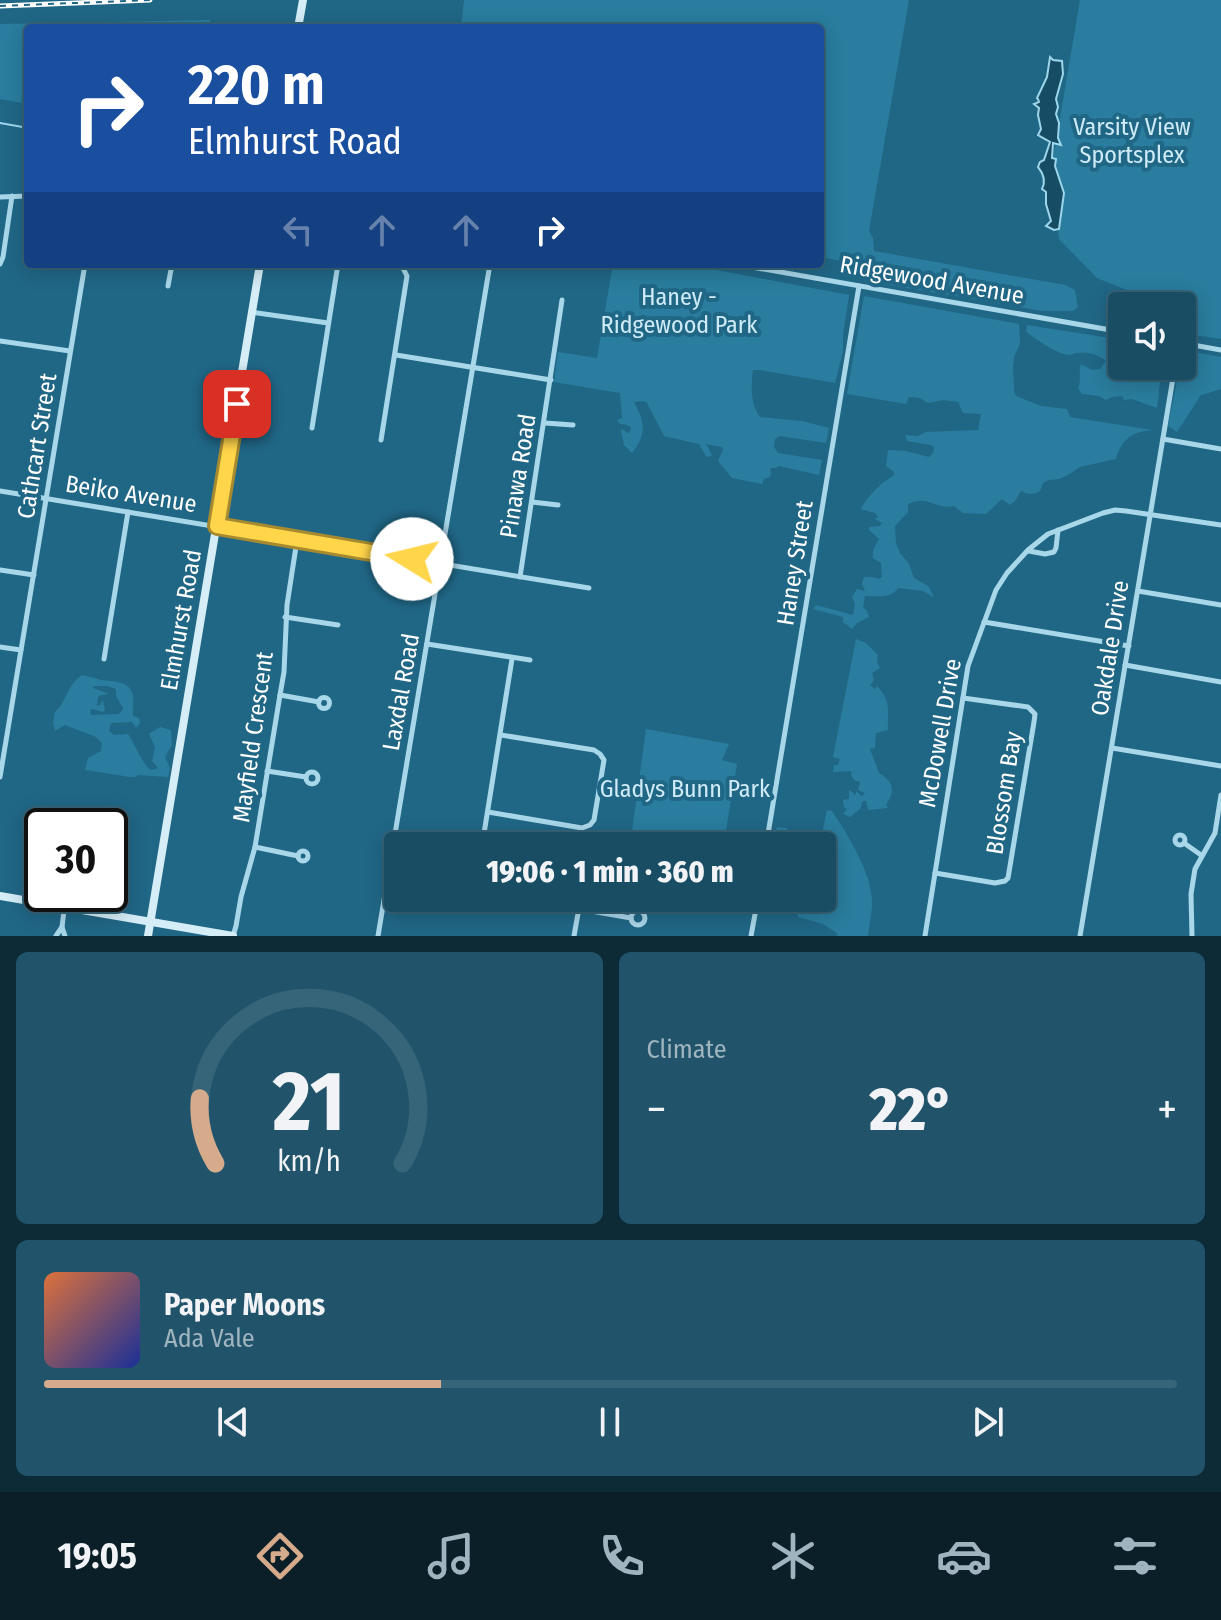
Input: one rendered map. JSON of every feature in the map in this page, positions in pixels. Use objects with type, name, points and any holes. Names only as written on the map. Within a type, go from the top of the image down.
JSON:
[{"type":"street","points":[[299,24],[303,0]]},
{"type":"street","points":[[0,264],[12,196]]},
{"type":"street","points":[[0,197],[24,196]]},
{"type":"street","name":"Cathcart Street","points":[[0,777],[84,268]]},
{"type":"street","points":[[168,286],[171,268]]},
{"type":"street","name":"Elmhurst Road","points":[[148,936],[259,268]]},
{"type":"street","points":[[312,428],[337,268]]},
{"type":"street","points":[[381,440],[407,276],[403,268]]},
{"type":"street","name":"Laxdal Road","points":[[378,936],[489,268]]},
{"type":"street","name":"Ridgewood Avenue","points":[[758,268],[1108,330]]},
{"type":"street","name":"Haney Street","points":[[768,832],[859,286]]},
{"type":"street","name":"Pinawa Road","points":[[520,577],[562,300]]},
{"type":"street","points":[[251,312],[328,323]]},
{"type":"street","points":[[0,341],[70,351]]},
{"type":"street","points":[[1196,346],[1221,350]]},
{"type":"street","points":[[396,355],[551,380]]},
{"type":"street","name":"Oakdale Drive","points":[[1080,936],[1173,380]]},
{"type":"street","points":[[545,423],[573,425]]},
{"type":"street","points":[[1163,439],[1221,449]]},
{"type":"street","name":"Beiko Avenue","points":[[0,491],[589,588]]},
{"type":"street","points":[[532,502],[558,505]]},
{"type":"street","name":"McDowell Drive","points":[[925,936],[968,666],[1001,581],[1028,550],[1048,534],[1115,510],[1221,525]]},
{"type":"street","points":[[104,659],[128,512]]},
{"type":"street","name":"McDowell Drive","points":[[1028,550],[1045,554],[1054,552],[1058,530]]},
{"type":"street","name":"Mayfield Crescent","points":[[233,936],[255,847],[284,672],[285,617],[297,540]]},
{"type":"street","points":[[0,570],[34,575]]},
{"type":"street","points":[[1138,591],[1221,605]]},
{"type":"street","points":[[285,617],[338,625]]},
{"type":"street","points":[[983,622],[1129,646]]},
{"type":"street","points":[[427,644],[530,660]]},
{"type":"street","points":[[0,647],[21,650]]},
{"type":"street","points":[[484,832],[512,659]]},
{"type":"street","points":[[1125,665],[1221,682]]},
{"type":"street","points":[[280,695],[319,702]]},
{"type":"street","name":"Blossom Bay","points":[[935,873],[995,883],[1008,878],[1034,722],[1035,714],[1028,707],[963,698]]},
{"type":"street","points":[[488,812],[582,828],[594,820],[604,760],[600,754],[594,750],[501,735]]},
{"type":"street","points":[[1112,748],[1221,766]]},
{"type":"street","points":[[267,771],[306,777]]},
{"type":"street","points":[[1192,936],[1191,894],[1195,869],[1215,833],[1221,795]]},
{"type":"street","points":[[1184,843],[1201,855]]},
{"type":"street","points":[[255,847],[298,856]]},
{"type":"street","points":[[0,896],[24,900]]},
{"type":"street","points":[[64,912],[62,927],[65,936]]},
{"type":"street","points":[[97,912],[233,936]]},
{"type":"street","points":[[574,936],[578,912]]},
{"type":"street","points":[[600,912],[631,918]]},
{"type":"street","points":[[751,936],[755,912]]},
{"type":"street","points":[[56,936],[62,927]]},
{"type":"green space","points":[[464,0],[909,0],[869,231],[874,251],[1065,285],[1075,290],[1078,307],[1073,311],[1043,311],[866,281],[876,267],[824,258],[824,24],[461,24]]},
{"type":"green space","name":"Varsity View Sportsplex","points":[[1080,0],[1221,0],[1221,339],[1196,335],[1196,292],[1131,292],[1097,278],[1059,239],[1051,171]]},
{"type":"green space","points":[[210,20],[211,24],[24,24],[24,103],[0,99],[0,24]]},
{"type":"green space","name":"Haney - Ridgewood Park","points":[[612,268],[706,268],[849,295],[843,351],[835,383],[753,370],[753,400],[760,417],[802,421],[829,428],[826,443],[780,436],[775,439],[774,447],[778,453],[822,460],[819,475],[779,466],[770,468],[770,477],[764,479],[762,484],[732,478],[718,461],[722,447],[706,444],[712,455],[709,457],[699,444],[664,436],[644,401],[634,402],[643,428],[632,453],[624,445],[621,431],[628,433],[631,427],[617,420],[622,418],[620,393],[554,382],[558,352],[597,358]]},
{"type":"green space","points":[[864,296],[1019,324],[1020,344],[1013,367],[1016,396],[1041,406],[1067,409],[1070,417],[1152,430],[1128,438],[1116,459],[1080,467],[1059,479],[1048,480],[1035,493],[1021,491],[1010,505],[1002,499],[986,514],[963,513],[954,506],[927,501],[908,504],[908,512],[895,526],[896,543],[914,578],[928,586],[933,597],[923,591],[898,588],[888,595],[865,596],[863,607],[869,617],[852,629],[843,622],[843,617],[813,609],[816,605],[853,615],[855,604],[852,597],[857,589],[865,591],[862,584],[864,577],[882,577],[881,563],[873,558],[873,550],[879,539],[869,527],[882,523],[875,519],[878,517],[875,513],[861,509],[875,490],[894,475],[886,466],[888,450],[929,457],[934,447],[907,441],[905,435],[978,430],[981,414],[963,413],[958,402],[943,400],[928,403],[909,397],[906,404],[847,394]]},
{"type":"green space","points":[[1027,325],[1108,338],[1108,380],[1160,380],[1157,408],[1132,399],[1124,400],[1122,396],[1106,400],[1082,394],[1078,388],[1081,364],[1092,370],[1100,369],[1106,361],[1088,353],[1060,353],[1026,331]]},
{"type":"green space","points":[[1196,352],[1221,357],[1221,389],[1201,395],[1177,432],[1168,426],[1177,380],[1196,380]]},
{"type":"green space","points":[[856,639],[866,643],[878,655],[880,668],[872,673],[874,680],[870,685],[875,689],[877,686],[885,697],[888,730],[876,733],[875,748],[870,749],[879,773],[887,779],[892,790],[886,805],[888,808],[868,810],[864,801],[850,817],[843,814],[847,809],[843,800],[849,799],[849,790],[853,795],[856,791],[862,796],[865,793],[858,790],[860,782],[854,780],[851,771],[833,772],[834,765],[838,765],[840,759],[833,757]]},
{"type":"green space","points":[[82,675],[129,687],[133,696],[133,716],[139,718],[140,723],[136,728],[132,722],[111,723],[109,731],[114,735],[128,734],[151,770],[158,768],[152,761],[155,747],[149,734],[160,727],[171,730],[172,745],[165,757],[170,768],[168,777],[130,777],[85,770],[88,758],[101,751],[102,743],[96,737],[65,725],[55,731],[53,723],[55,712]],"holes":[[[94,686],[116,689],[122,711],[118,714],[91,715],[92,709],[105,710],[103,701],[97,706],[98,696],[109,694]]]},
{"type":"green space","name":"Gladys Bunn Park","points":[[646,729],[729,744],[722,760],[737,764],[726,832],[632,832]]},
{"type":"green space","points":[[827,810],[832,811],[858,856],[868,881],[872,904],[868,936],[836,936],[838,934],[823,924],[798,917],[797,912],[836,912],[836,832],[822,832]]},
{"type":"green space","points":[[777,827],[787,828],[787,832],[776,832]]},
{"type":"shaded area","points":[[1050,57],[1062,61],[1063,74],[1056,99],[1061,145],[1053,143],[1052,158],[1056,159],[1055,166],[1064,193],[1059,229],[1054,230],[1046,226],[1051,221],[1046,192],[1042,189],[1043,177],[1038,167],[1050,142],[1038,135],[1041,129],[1039,108],[1034,104],[1039,102],[1037,98],[1047,77]]},
{"type":"waterway","points":[[0,123],[24,127]]},
{"type":"railway","points":[[0,6],[150,0]]},
{"type":"route","points":[[237,404],[217,526],[412,559]]}]
